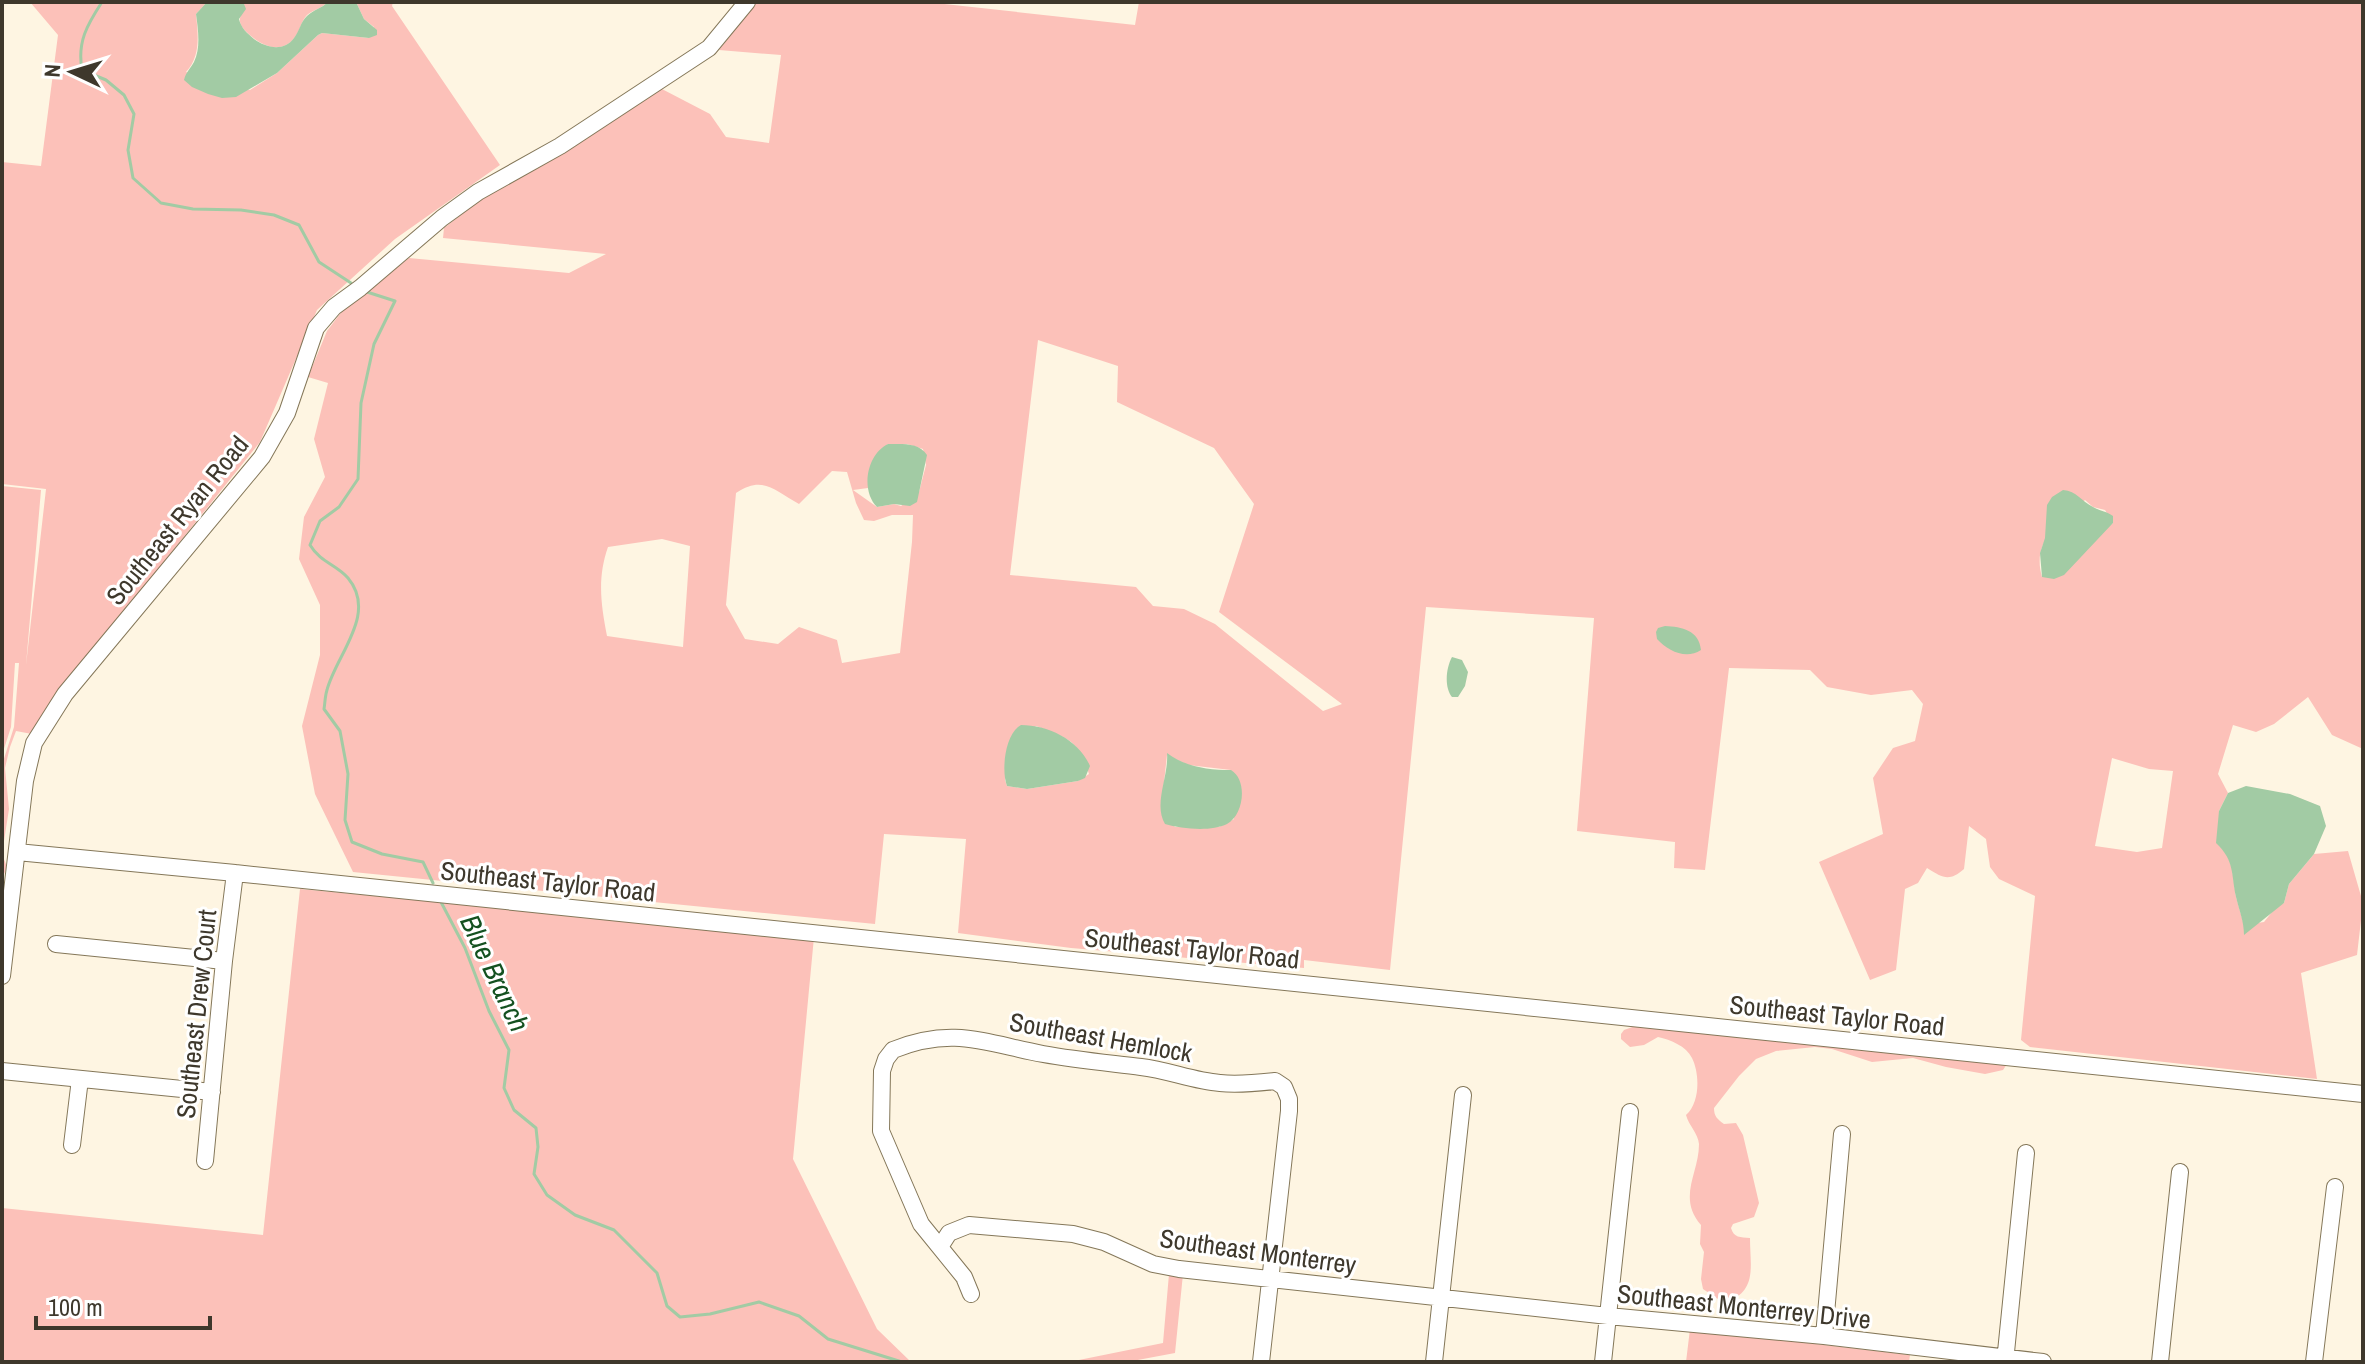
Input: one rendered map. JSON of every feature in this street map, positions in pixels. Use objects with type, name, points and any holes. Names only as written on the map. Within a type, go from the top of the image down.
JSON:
[{"type":"street","name":"Southeast Ryan Road","points":[[2,976],[28,763],[34,743],[65,694],[262,457],[287,413],[316,328],[334,307],[478,192],[560,146],[709,48],[747,2]]},
{"type":"street","name":"Southeast Taylor Road","points":[[17,852],[2363,1094]]},
{"type":"street","name":"Southeast Drew Court","points":[[205,1161],[235,873]]},
{"type":"street","points":[[56,944],[224,961]]},
{"type":"street","name":"Southeast Hemlock","points":[[940,1247],[921,1224],[881,1131],[882,1071],[887,1044],[954,1037],[1094,1063],[1144,1067],[1218,1083],[1290,1082],[1269,1278]]},
{"type":"street","points":[[2,1071],[212,1092]]},
{"type":"street","points":[[72,1145],[80,1079]]},
{"type":"street","points":[[1434,1362],[1463,1095]]},
{"type":"street","points":[[1603,1362],[1630,1112]]},
{"type":"street","points":[[1824,1336],[1842,1134]]},
{"type":"street","points":[[2005,1360],[2026,1153]]},
{"type":"street","points":[[2160,1362],[2180,1172]]},
{"type":"street","points":[[2314,1362],[2335,1187]]},
{"type":"street","name":"Southeast Monterrey","points":[[940,1247],[949,1233],[969,1225],[1073,1234],[1104,1242],[1153,1264],[1179,1269],[1441,1298]]},
{"type":"street","points":[[940,1247],[964,1277],[971,1294]]},
{"type":"street","points":[[1261,1362],[1269,1278]]},
{"type":"street","name":"Southeast Monterrey Drive","points":[[1441,1298],[1824,1336],[1917,1355],[2043,1362]]},
{"type":"shaded area","points":[[30,2],[207,2],[196,14],[196,52],[186,72],[250,90],[277,73],[322,33],[369,38],[374,27],[364,19],[356,2],[393,2],[392,6],[500,165],[395,239],[317,310],[260,442],[49,705],[32,734],[16,731],[5,768],[9,809],[2,854],[2,765],[14,727],[19,663],[15,663],[11,727],[2,755],[2,486],[41,490],[26,665],[46,489],[2,484],[2,162],[41,166],[58,35]]},
{"type":"shaded area","points":[[207,2],[244,4],[246,9],[239,19],[241,25],[254,39],[269,46],[280,47],[290,42],[305,18],[328,2],[356,2],[364,19],[377,30],[377,35],[369,38],[322,33],[277,73],[236,97],[222,98],[192,87],[184,80],[198,51],[196,14]]},
{"type":"shaded area","points":[[232,2],[328,2],[307,15],[290,42],[285,46],[273,47],[246,32],[240,22],[244,4]]},
{"type":"shaded area","points":[[757,2],[926,2],[1135,25],[1139,2],[2363,2],[2363,749],[2332,735],[2308,697],[2274,724],[2256,732],[2233,725],[2218,774],[2228,793],[2219,811],[2244,925],[2264,922],[2276,907],[2284,903],[2289,884],[2314,854],[2348,851],[2363,903],[2357,955],[2301,973],[2317,1079],[2030,1047],[2021,1040],[2035,896],[1999,879],[1990,867],[1986,839],[1969,826],[1964,869],[1946,877],[1927,868],[1918,883],[1905,889],[1896,970],[1870,980],[1819,862],[1883,834],[1873,778],[1893,748],[1915,741],[1923,704],[1912,690],[1871,695],[1827,687],[1810,670],[1729,668],[1705,870],[1674,868],[1675,842],[1577,831],[1594,618],[1426,607],[1390,970],[1304,960],[1304,968],[1071,948],[958,933],[966,839],[884,834],[875,924],[353,872],[315,794],[302,726],[320,655],[320,605],[299,559],[304,517],[325,477],[314,439],[328,383],[308,377],[327,331],[343,310],[409,258],[569,273],[606,254],[443,238],[444,228],[493,190],[660,88],[710,114],[726,137],[769,143],[781,55],[719,50]],"holes":[[[1038,340],[1118,366],[1117,402],[1214,448],[1254,504],[1219,612],[1342,704],[1323,711],[1215,624],[1184,609],[1153,606],[1136,587],[1010,575]],[[888,444],[907,444],[923,449],[926,465],[919,492],[901,506],[877,507],[853,490],[868,488],[870,468]],[[832,471],[847,472],[864,520],[913,515],[900,653],[842,663],[837,640],[799,627],[778,644],[745,639],[726,605],[736,493],[754,485],[775,490],[799,504]],[[2085,500],[2093,507],[2105,510],[2113,523],[2042,577],[2040,564],[2044,542]],[[662,539],[690,546],[683,647],[607,636],[601,592],[608,547]],[[1036,726],[1071,742],[1081,754],[1089,774],[1078,781],[1027,789],[1007,786],[1007,753]],[[1167,755],[1188,765],[1231,770],[1234,819],[1219,827],[1175,827],[1161,810]],[[2112,758],[2149,769],[2173,771],[2162,848],[2137,852],[2095,846]]]},
{"type":"shaded area","points":[[888,444],[915,446],[927,455],[917,502],[910,506],[894,504],[877,507],[872,500],[868,473],[875,456]]},
{"type":"shaded area","points":[[2063,490],[2113,516],[2113,523],[2064,575],[2054,579],[2042,577],[2040,553],[2045,538],[2047,505],[2052,497]]},
{"type":"shaded area","points":[[1665,626],[1693,634],[1701,650],[1683,654],[1666,647],[1657,639],[1656,632]]},
{"type":"shaded area","points":[[1452,657],[1462,660],[1468,672],[1465,686],[1458,697],[1452,697],[1447,683]]},
{"type":"shaded area","points":[[1021,725],[1052,731],[1070,742],[1090,766],[1085,778],[1027,789],[1007,786],[1004,771],[1008,744]]},
{"type":"shaded area","points":[[1167,753],[1190,765],[1231,770],[1236,775],[1242,797],[1233,820],[1220,827],[1205,829],[1165,824],[1161,799]]},
{"type":"shaded area","points":[[2246,786],[2290,794],[2320,806],[2326,826],[2314,854],[2289,884],[2284,903],[2244,935],[2231,868],[2216,843],[2219,811],[2228,793]]},
{"type":"shaded area","points":[[2,854],[7,867],[2,879]]},
{"type":"shaded area","points":[[300,889],[814,937],[793,1159],[877,1329],[911,1362],[2,1362],[2,1208],[263,1235]]},
{"type":"shaded area","points":[[1641,1024],[2007,1064],[2003,1070],[1985,1074],[1913,1058],[1872,1062],[1815,1047],[1776,1051],[1756,1059],[1714,1108],[1719,1121],[1736,1123],[1743,1135],[1759,1203],[1754,1217],[1733,1224],[1731,1228],[1736,1235],[1750,1238],[1751,1268],[1742,1292],[1724,1303],[1703,1289],[1701,1225],[1691,1205],[1691,1185],[1699,1144],[1686,1115],[1696,1096],[1695,1065],[1686,1050],[1668,1040],[1658,1037],[1644,1045],[1630,1047],[1621,1039],[1624,1030]]},
{"type":"shaded area","points":[[1169,1274],[1183,1274],[1175,1353],[1127,1362],[1069,1362],[1163,1343]]},
{"type":"shaded area","points":[[1690,1329],[1910,1355],[1909,1362],[1686,1362]]},
{"type":"waterway","name":"Blue Branch","points":[[102,2],[84,34],[82,70],[106,80],[124,95],[134,114],[128,150],[133,178],[161,203],[193,209],[241,210],[274,215],[299,225],[319,262],[351,283]]},
{"type":"waterway","name":"Blue Branch","points":[[367,292],[395,301],[374,344],[361,403],[358,479],[339,507],[320,521],[310,545],[319,556],[348,578],[359,606],[352,634],[327,690],[324,709],[340,731],[348,774],[345,820],[352,842],[382,854],[423,862],[433,883]]},
{"type":"waterway","name":"Blue Branch","points":[[441,902],[465,948],[489,1011],[509,1050],[504,1088],[514,1110],[536,1128],[538,1147],[534,1174],[547,1195],[575,1215],[614,1230],[657,1273],[667,1306],[680,1317],[710,1314],[759,1302],[799,1316],[828,1339],[902,1362]]}]
